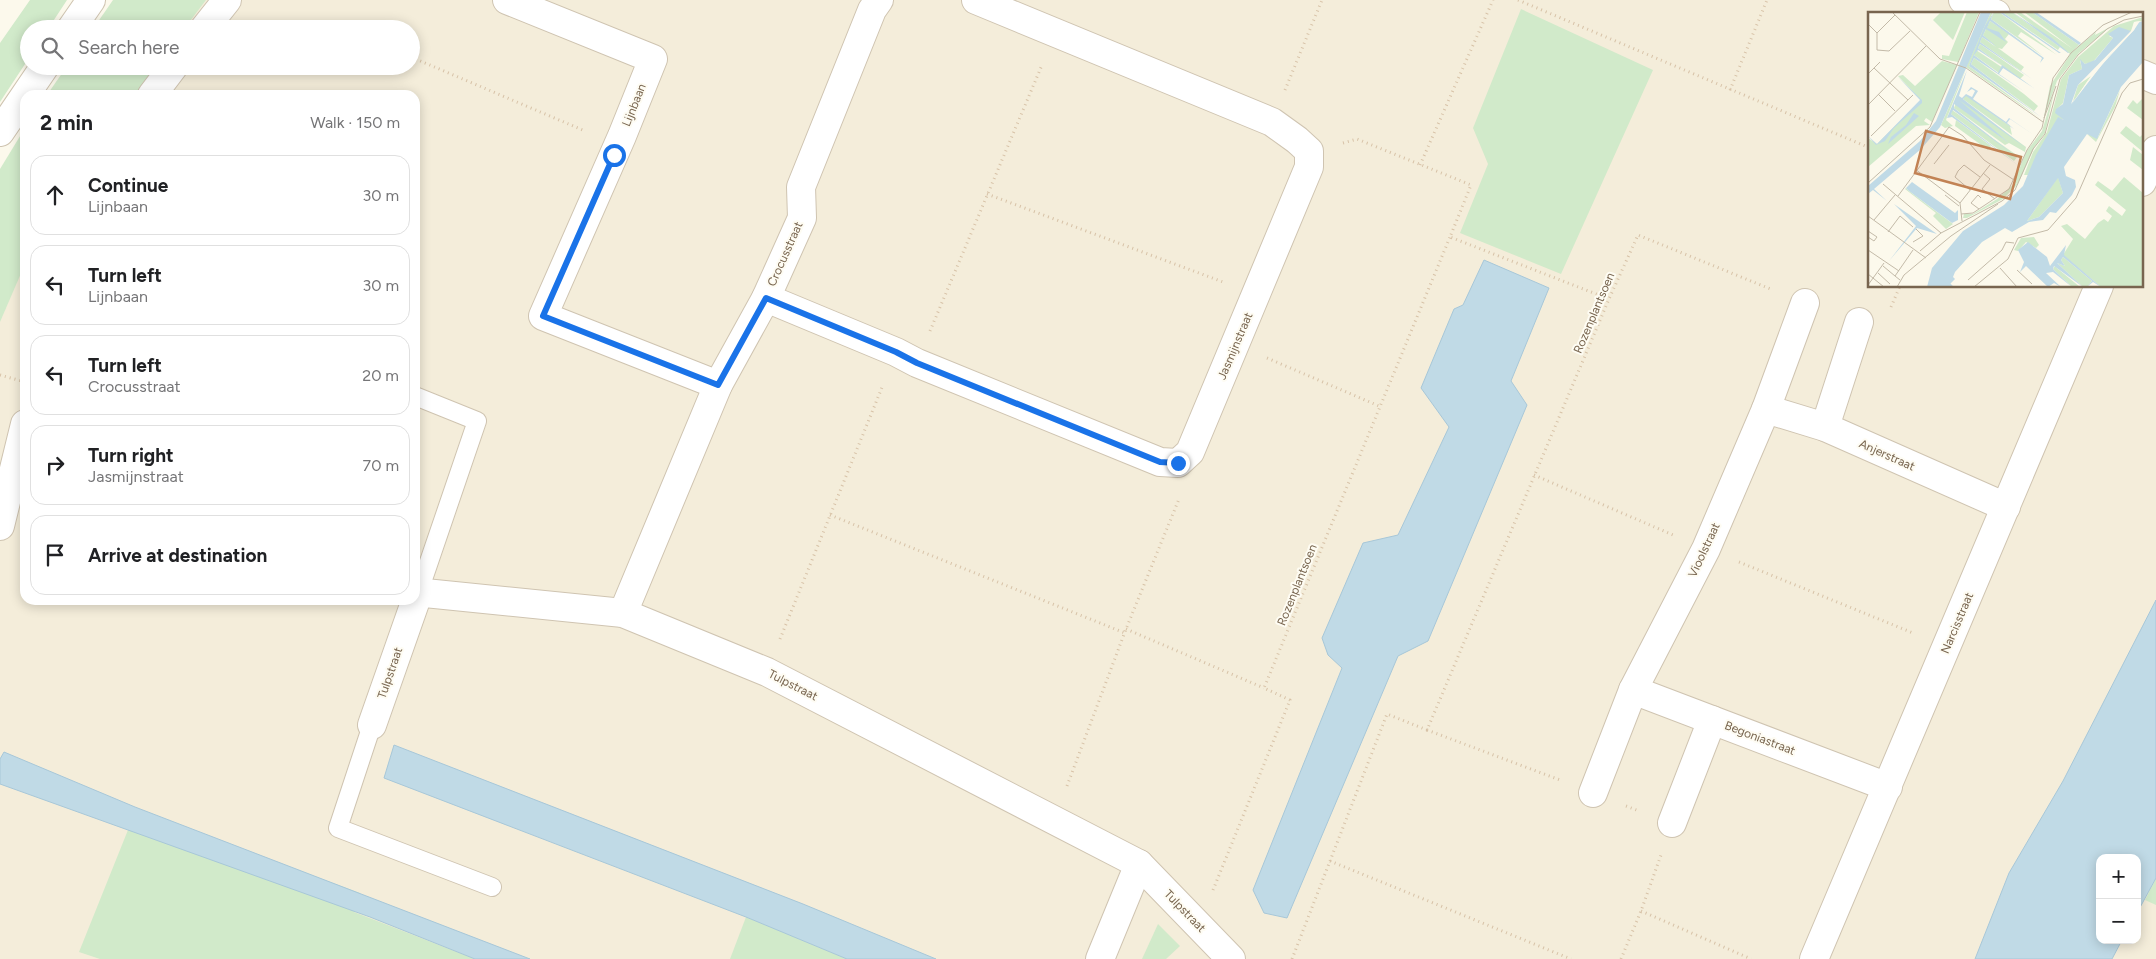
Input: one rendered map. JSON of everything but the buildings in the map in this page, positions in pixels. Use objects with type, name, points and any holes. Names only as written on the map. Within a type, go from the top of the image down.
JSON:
[{"type":"street","points":[[77,20],[91,0]]},
{"type":"street","points":[[211,20],[226,0]]},
{"type":"street","name":"Lijnbaan","points":[[507,0],[653,59],[618,145],[543,316],[718,385]]},
{"type":"street","name":"Crocusstraat","points":[[623,613],[718,385],[766,298],[802,218],[801,186],[872,10],[879,0]]},
{"type":"street","points":[[976,0],[1272,122],[1298,140],[1308,151]]},
{"type":"street","points":[[1963,0],[1991,12]]},
{"type":"street","points":[[29,90],[39,75]]},
{"type":"street","points":[[156,90],[167,75]]},
{"type":"street","points":[[2144,75],[2156,80]]},
{"type":"street","points":[[0,132],[20,103]]},
{"type":"street","points":[[2144,177],[2156,150]]},
{"type":"street","name":"Jasmijnstraat","points":[[1178,463],[1190,452],[1257,294],[1309,167],[1308,151]]},
{"type":"street","name":"Narcisstraat","points":[[1814,959],[2098,288]]},
{"type":"street","points":[[766,298],[1160,462],[1178,463]]},
{"type":"street","name":"Vioolstraat","points":[[1593,793],[1633,690],[1706,549],[1766,409],[1805,303]]},
{"type":"street","points":[[1825,427],[1859,322]]},
{"type":"street","name":"Anjerstraat","points":[[1766,409],[1825,427],[2006,507]]},
{"type":"street","points":[[0,526],[20,444]]},
{"type":"street","name":"Tulpstraat","points":[[420,593],[623,613],[767,672],[1139,864],[1231,959]]},
{"type":"street","name":"Tulpstraat","points":[[372,725],[413,605]]},
{"type":"street","name":"Begoniastraat","points":[[1633,690],[1888,787]]},
{"type":"street","points":[[1672,824],[1712,720]]},
{"type":"street","points":[[1100,959],[1139,864]]},
{"type":"lane","points":[[420,398],[477,421],[420,584]]},
{"type":"lane","points":[[372,725],[338,828],[492,887]]},
{"type":"path","points":[[1272,122],[1322,0]]},
{"type":"path","points":[[1308,151],[1357,139],[1420,165],[1493,0]]},
{"type":"path","points":[[1518,0],[1868,147]]},
{"type":"path","points":[[1730,90],[1768,0]]},
{"type":"path","points":[[767,672],[830,515],[988,194],[1055,34]]},
{"type":"path","points":[[420,61],[618,145]]},
{"type":"path","name":"Rozenplantsoen","points":[[1264,688],[1471,185],[1420,165]]},
{"type":"path","points":[[988,194],[1257,294]]},
{"type":"path","name":"Rozenplantsoen","points":[[1427,730],[1609,299],[1638,236],[1805,303]]},
{"type":"path","points":[[1450,237],[1609,299]]},
{"type":"path","points":[[1235,345],[1379,406]]},
{"type":"path","points":[[0,375],[20,381]]},
{"type":"path","points":[[1054,820],[1125,631],[1179,500],[1178,463]]},
{"type":"path","points":[[830,515],[1125,631],[1290,700],[1199,925]]},
{"type":"path","points":[[1292,959],[1387,714],[1672,824],[1641,911],[1621,959]]},
{"type":"path","points":[[1330,862],[1571,959]]},
{"type":"path","points":[[1641,911],[1751,959]]},
{"type":"shaded area","points":[[189,0],[2156,0],[2156,959],[0,959],[0,239],[20,213],[20,605],[420,605],[420,90],[118,90],[130,75],[420,75],[420,20],[173,20]]},
{"type":"green space","points":[[30,0],[67,0],[54,20],[20,20],[20,72],[0,102],[0,43]]},
{"type":"green space","points":[[113,0],[206,0],[191,20],[99,20]]},
{"type":"green space","points":[[1521,9],[1653,70],[1561,274],[1460,233],[1488,164],[1473,128]]},
{"type":"green space","points":[[61,75],[150,75],[140,90],[50,90]]},
{"type":"green space","points":[[20,136],[20,276],[0,322],[0,169]]},
{"type":"green space","points":[[134,815],[183,828],[360,893],[354,912],[475,959],[100,959],[79,952]]},
{"type":"green space","points":[[2156,878],[2156,905],[2145,900]]},
{"type":"green space","points":[[746,917],[847,959],[730,959]]},
{"type":"green space","points":[[1158,924],[1180,946],[1166,959],[1142,959]]},
{"type":"water","points":[[1484,260],[1549,288],[1511,381],[1527,405],[1428,641],[1398,656],[1287,918],[1264,913],[1253,890],[1342,668],[1328,655],[1322,638],[1363,543],[1398,535],[1449,427],[1421,388],[1454,309],[1463,305]]},
{"type":"water","points":[[2156,600],[2156,878],[2141,906],[2141,854],[2096,854],[2096,944],[2120,944],[2112,959],[1975,959],[2009,873],[2063,781]]},
{"type":"water","points":[[394,745],[803,904],[936,959],[847,959],[746,917],[384,778]]},
{"type":"water","points":[[4,752],[135,807],[530,959],[475,959],[370,917],[0,784],[0,759]]},
{"type":"route","points":[[614,155],[543,316],[718,385],[766,298],[896,352],[917,363],[1160,462],[1178,463]]}]
